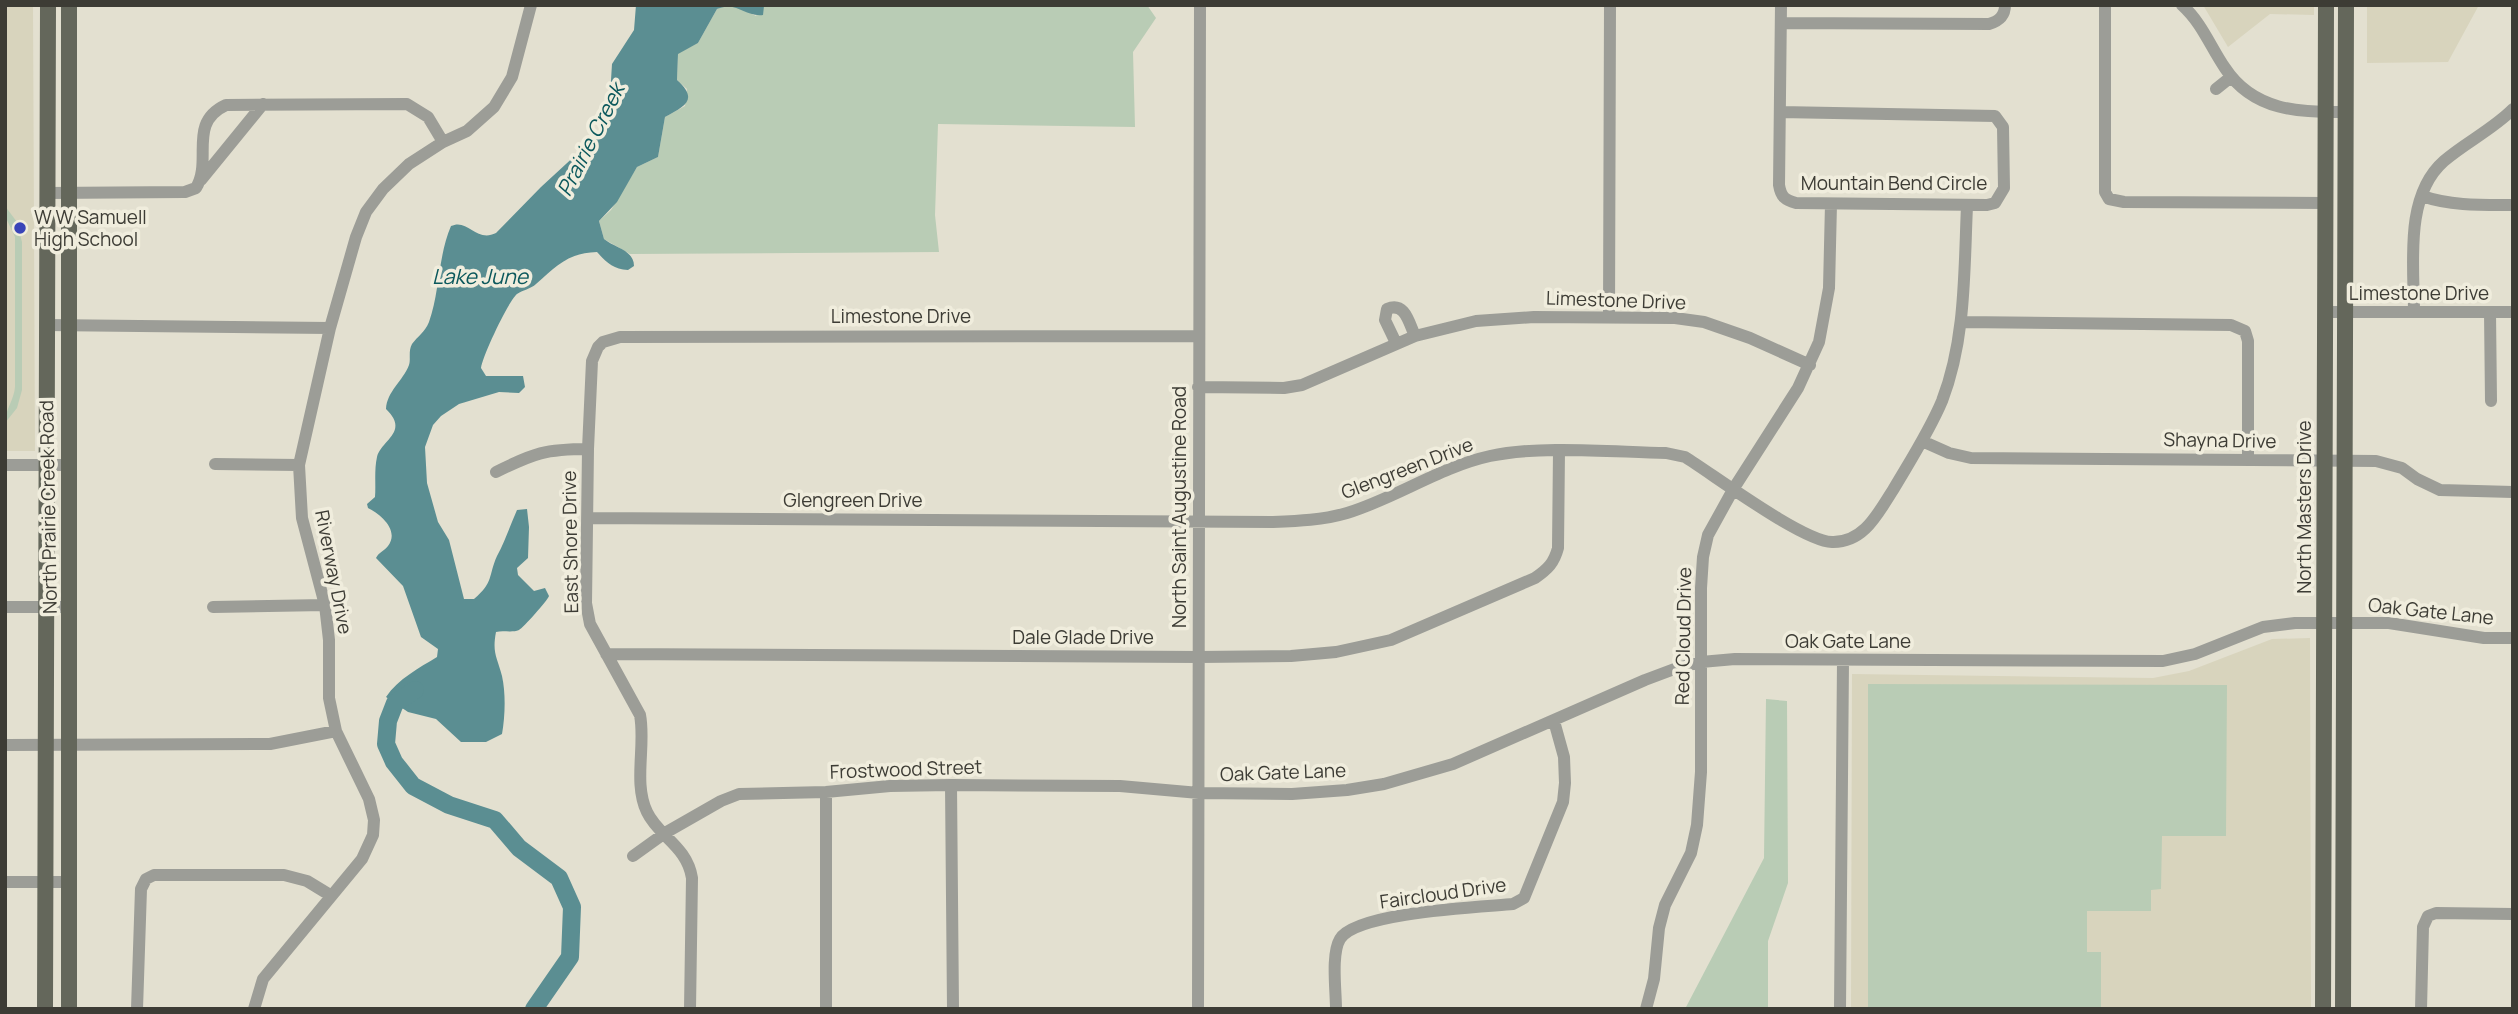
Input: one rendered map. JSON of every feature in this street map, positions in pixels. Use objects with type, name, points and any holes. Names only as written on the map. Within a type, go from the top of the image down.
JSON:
[{"type":"main road","name":"North Prairie Creek Road","points":[[46,1009],[44,882],[48,5]]},
{"type":"main road","name":"North Prairie Creek Road","points":[[69,5],[69,1009]]},
{"type":"main road","name":"North Masters Drive","points":[[2323,1009],[2326,5]]},
{"type":"main road","points":[[2343,1009],[2346,5]]},
{"type":"main road","points":[[2324,792],[2344,792]]},
{"type":"street","name":"Riverway Drive","points":[[254,1009],[263,979],[362,859],[373,835],[374,820],[369,799],[335,731],[329,698],[329,640],[325,605],[302,518],[299,465],[330,328],[356,237],[366,212],[383,189],[409,164],[443,142],[467,131],[494,107],[512,77],[531,5]]},
{"type":"street","name":"North Saint Augustine Road","points":[[1198,1009],[1200,5]]},
{"type":"street","points":[[1609,317],[1610,5]]},
{"type":"street","points":[[1780,112],[1781,5]]},
{"type":"street","points":[[1781,23],[1989,24],[2001,18],[2005,5]]},
{"type":"street","points":[[2105,5],[2105,192],[2109,199],[2124,202],[2326,203]]},
{"type":"street","points":[[2182,5],[2199,23],[2231,77],[2247,91],[2267,103],[2302,112],[2346,112]]},
{"type":"street","points":[[2216,89],[2231,77]]},
{"type":"street","points":[[47,193],[185,192],[196,188],[263,104]]},
{"type":"street","points":[[200,181],[204,130],[217,109],[226,105],[408,104],[428,117],[443,142]]},
{"type":"street","points":[[2414,312],[2415,224],[2429,180],[2441,163],[2489,130],[2513,109]]},
{"type":"street","name":"Mountain Bend Circle","points":[[1780,112],[1995,116],[2003,127],[2004,188],[1995,203],[1966,206],[1796,203],[1787,200],[1781,195],[1779,185],[1780,112]]},
{"type":"street","points":[[2422,196],[2466,205],[2513,205]]},
{"type":"street","name":"Red Cloud Drive","points":[[1646,1009],[1654,979],[1659,928],[1665,905],[1691,853],[1697,825],[1701,772],[1700,588],[1703,557],[1714,520],[1798,388],[1819,342],[1829,288],[1830,204]]},
{"type":"street","name":"Glengreen Drive","points":[[587,518],[1294,521],[1346,513],[1458,466],[1490,456],[1559,451],[1666,453],[1685,457],[1790,525],[1815,538],[1832,542],[1852,539],[1872,523],[1922,441],[1946,388],[1961,322],[1966,206]]},
{"type":"street","points":[[1396,343],[1385,320],[1387,309],[1393,306],[1405,312],[1415,335]]},
{"type":"street","name":"Limestone Drive","points":[[2326,312],[2513,312]]},
{"type":"street","points":[[2490,312],[2491,401]]},
{"type":"street","name":"Limestone Drive","points":[[1198,387],[1284,388],[1302,385],[1415,335],[1499,319],[1609,317],[1675,318],[1704,322],[1810,365]]},
{"type":"street","points":[[1961,322],[2231,325],[2245,331],[2248,353],[2248,460]]},
{"type":"street","points":[[46,325],[330,328]]},
{"type":"street","name":"Limestone Drive","points":[[603,342],[620,337],[1199,336]]},
{"type":"street","name":"East Shore Drive","points":[[603,342],[592,361],[586,603],[590,624],[640,715],[643,727],[642,793],[648,813],[690,864],[690,1009]]},
{"type":"street","name":"Shayna Drive","points":[[1922,441],[1949,453],[1971,458],[2369,460],[2391,464],[2440,490],[2513,492]]},
{"type":"street","points":[[496,472],[532,454],[555,449],[588,449]]},
{"type":"street","name":"Dale Glade Drive","points":[[606,654],[1199,657],[1291,656],[1336,652],[1391,640],[1535,578],[1554,562],[1558,548],[1559,451]]},
{"type":"street","points":[[215,464],[299,465]]},
{"type":"street","points":[[5,465],[68,465]]},
{"type":"street","points":[[213,607],[325,605]]},
{"type":"street","points":[[5,607],[70,607]]},
{"type":"street","name":"Oak Gate Lane","points":[[1199,793],[1292,794],[1384,784],[1453,764],[1645,680],[1701,662],[1735,659],[2163,661],[2206,651],[2263,627],[2295,623],[2389,624],[2484,638],[2513,639]]},
{"type":"street","points":[[1840,1009],[1843,661]]},
{"type":"street","name":"Faircloud Drive","points":[[1336,1009],[1336,954],[1339,941],[1346,931],[1357,926],[1430,911],[1513,904],[1524,898],[1563,802],[1564,757],[1554,721]]},
{"type":"street","points":[[5,745],[270,744],[335,731]]},
{"type":"street","points":[[951,785],[953,1009]]},
{"type":"street","name":"Frostwood Street","points":[[633,856],[665,833],[739,794],[951,785],[1120,786],[1199,793]]},
{"type":"street","points":[[826,792],[826,1009]]},
{"type":"street","points":[[137,1009],[141,889],[146,879],[154,875],[284,875],[307,881],[330,895]]},
{"type":"street","points":[[5,882],[70,882]]},
{"type":"street","points":[[2421,1009],[2423,927],[2428,916],[2436,913],[2513,914]]},
{"type":"shaded area","name":"W W Samuell High School","points":[[5,5],[33,5],[35,451],[5,451]]},
{"type":"shaded area","points":[[2203,5],[2314,5],[2314,15],[2270,14],[2228,47]]},
{"type":"shaded area","points":[[2367,5],[2479,5],[2448,62],[2367,63]]},
{"type":"shaded area","points":[[2310,638],[2311,1009],[1851,1009],[1852,674],[2153,678],[2189,671],[2272,639]]},
{"type":"green space","points":[[733,5],[756,16],[763,5],[1147,5],[1156,18],[1133,52],[1135,127],[938,124],[935,215],[939,252],[630,254],[604,239],[599,221],[611,210],[637,167],[658,157],[665,117],[685,106],[687,89],[677,80],[678,53],[698,43],[717,9]]},
{"type":"green space","points":[[5,206],[17,222],[22,242],[22,390],[17,408],[5,423],[15,387],[15,237],[5,216]]},
{"type":"green space","points":[[1868,684],[2227,685],[2226,836],[2162,836],[2161,889],[2151,890],[2151,911],[2087,911],[2087,952],[2101,952],[2101,1009],[1868,1009]]},
{"type":"green space","points":[[1766,699],[1787,701],[1788,883],[1768,941],[1768,1009],[1685,1009],[1764,858]]},
{"type":"water","name":"Lake June","points":[[636,5],[764,6],[763,15],[730,7],[717,9],[698,43],[678,54],[677,80],[687,93],[687,102],[665,117],[658,157],[637,167],[617,202],[599,221],[604,239],[631,256],[634,266],[628,270],[614,267],[597,252],[578,255],[563,262],[534,286],[517,294],[496,329],[481,368],[486,376],[523,376],[525,387],[519,393],[499,392],[459,404],[433,425],[425,447],[427,483],[438,522],[449,540],[464,599],[474,599],[485,588],[517,510],[527,509],[528,558],[517,568],[518,575],[534,591],[545,588],[549,596],[519,630],[496,632],[495,650],[504,690],[502,734],[486,742],[461,742],[436,719],[408,712],[386,697],[403,679],[437,657],[438,649],[421,637],[403,586],[376,558],[388,546],[392,534],[387,523],[368,508],[367,504],[375,497],[377,457],[395,430],[393,417],[386,409],[387,403],[409,365],[412,344],[429,322],[451,226],[462,225],[483,235],[496,233],[604,129],[609,112],[612,64],[634,30]]},
{"type":"waterway","name":"Prairie Creek","points":[[415,690],[395,703],[388,721],[386,744],[394,762],[413,786],[449,805],[495,820],[519,848],[559,878],[572,907],[570,957],[534,1009]]},
{"type":"place","name":"W W Samuell High School","points":[[20,228]]}]
